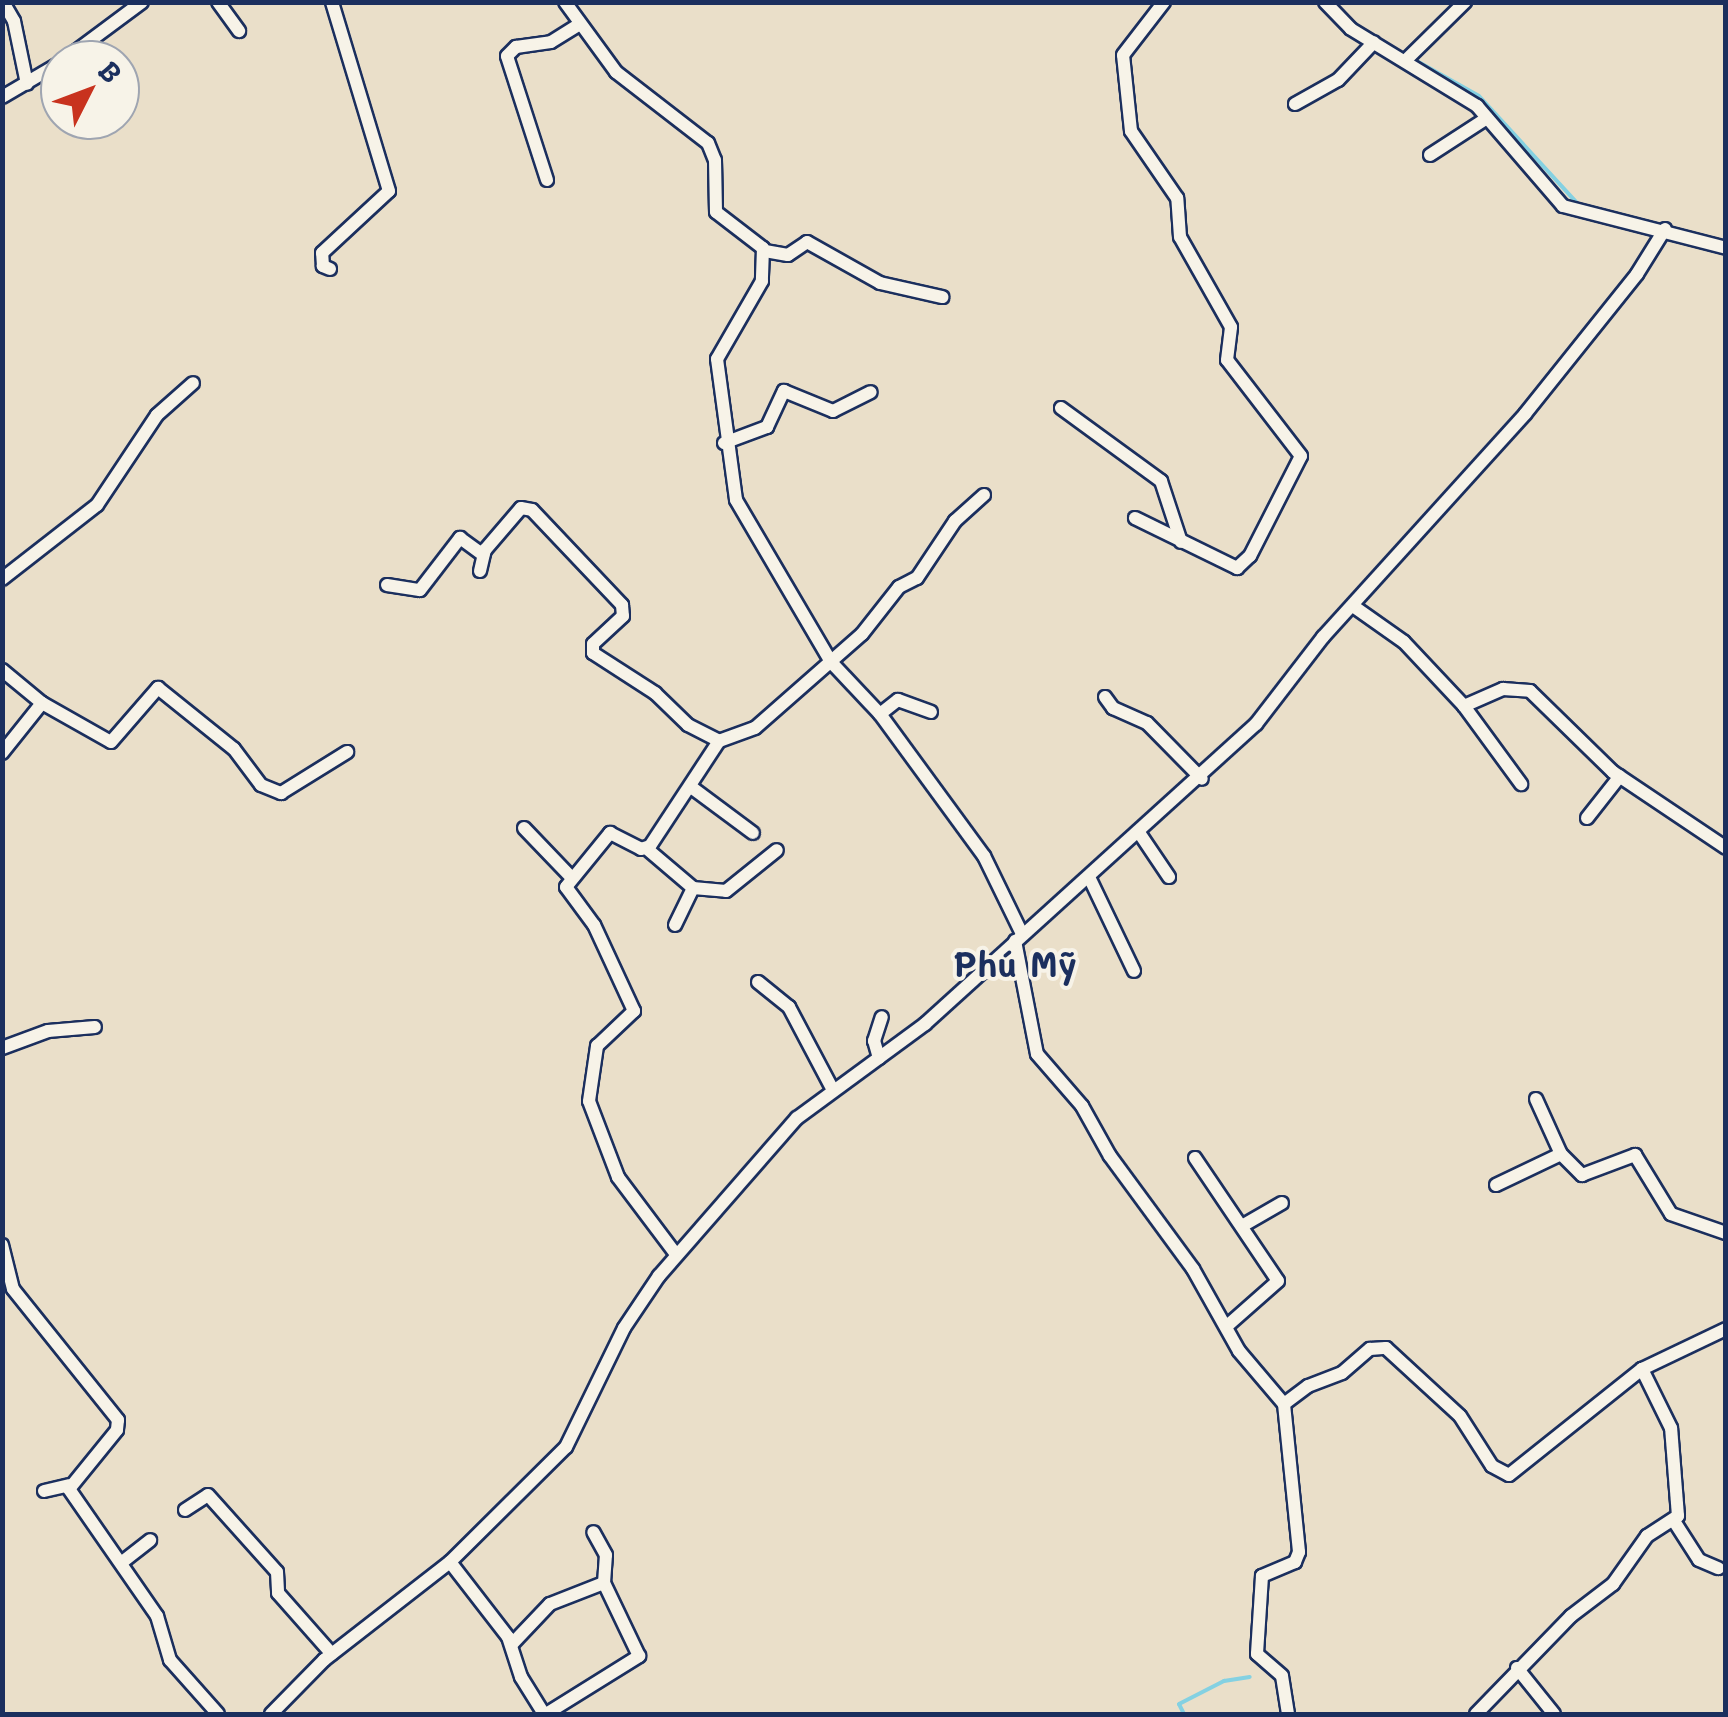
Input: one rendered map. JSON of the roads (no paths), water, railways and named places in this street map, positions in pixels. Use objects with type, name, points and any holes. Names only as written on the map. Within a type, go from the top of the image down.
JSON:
[{"type":"street","points":[[3,2],[14,22],[26,84]]},
{"type":"street","points":[[91,40],[142,2]]},
{"type":"street","points":[[218,2],[238,31]]},
{"type":"street","points":[[330,269],[322,266],[322,253],[389,192],[332,2]]},
{"type":"street","points":[[565,2],[577,26],[635,90],[708,143],[715,160],[716,212],[764,252],[788,255],[807,242],[880,284],[942,297]]},
{"type":"street","points":[[1135,518],[1240,567],[1300,456],[1227,360],[1231,327],[1180,236],[1177,198],[1131,131],[1123,54],[1164,2]]},
{"type":"street","points":[[1325,2],[1374,42],[1410,55],[1488,118],[1563,206],[1664,228],[1726,248]]},
{"type":"street","points":[[1410,55],[1465,2]]},
{"type":"street","points":[[547,180],[508,56],[516,47],[551,42],[577,26]]},
{"type":"street","points":[[1294,104],[1338,80],[1374,42]]},
{"type":"street","points":[[2,97],[40,75]]},
{"type":"street","points":[[1430,155],[1488,118]]},
{"type":"street","points":[[271,1714],[332,1654],[450,1562],[572,1440],[624,1328],[675,1254],[797,1118],[878,1058],[1202,778],[1526,414],[1614,305],[1664,228]]},
{"type":"street","points":[[764,252],[756,296],[717,359],[724,444],[739,506],[831,662],[880,714],[984,856],[1018,938],[1037,1054],[1082,1106],[1226,1326],[1284,1404],[1299,1552],[1295,1562],[1262,1576],[1258,1654],[1284,1681],[1288,1714]]},
{"type":"street","points":[[2,579],[97,505],[157,415],[192,383]]},
{"type":"street","points":[[724,444],[768,427],[784,392],[834,411],[870,392]]},
{"type":"street","points":[[1061,408],[1161,481],[1182,542]]},
{"type":"street","points":[[646,848],[720,741],[750,732],[831,662],[899,587],[917,578],[954,521],[984,495]]},
{"type":"street","points":[[480,572],[483,555],[520,508],[532,510],[622,605],[623,616],[593,644],[594,653],[654,693],[688,725],[720,741]]},
{"type":"street","points":[[387,585],[420,590],[460,538],[483,555]]},
{"type":"street","points":[[1353,606],[1404,642],[1464,706],[1521,784]]},
{"type":"street","points":[[2,670],[42,702],[111,742],[158,688],[234,749],[261,786],[281,793],[347,752]]},
{"type":"street","points":[[1464,706],[1503,689],[1530,691],[1620,776],[1726,848]]},
{"type":"street","points":[[1106,697],[1113,708],[1147,723],[1202,778]]},
{"type":"street","points":[[880,714],[898,700],[931,712]]},
{"type":"street","points":[[2,753],[42,702]]},
{"type":"street","points":[[1587,818],[1620,776]]},
{"type":"street","points":[[691,787],[754,833]]},
{"type":"street","points":[[524,828],[571,877]]},
{"type":"street","points":[[675,1254],[618,1176],[589,1101],[597,1046],[634,1012],[594,925],[567,892],[571,877],[610,833],[646,848],[693,888],[726,890],[778,850]]},
{"type":"street","points":[[1140,834],[1168,877]]},
{"type":"street","points":[[1089,877],[1134,971]]},
{"type":"street","points":[[675,924],[693,888]]},
{"type":"street","points":[[758,982],[788,1007],[833,1090]]},
{"type":"street","points":[[878,1058],[874,1041],[882,1017]]},
{"type":"street","points":[[2,1048],[48,1032],[95,1027]]},
{"type":"street","points":[[1536,1099],[1561,1154],[1587,1176],[1635,1155],[1671,1214],[1726,1233]]},
{"type":"street","points":[[1496,1185],[1561,1154]]},
{"type":"street","points":[[1195,1158],[1278,1281],[1226,1326]]},
{"type":"street","points":[[1242,1226],[1282,1203]]},
{"type":"street","points":[[2,1246],[6,1274],[19,1297],[118,1420],[118,1430],[69,1485],[44,1491]]},
{"type":"street","points":[[1284,1404],[1370,1349],[1386,1348],[1453,1408],[1492,1466],[1509,1475],[1642,1369],[1726,1329]]},
{"type":"street","points":[[1476,1714],[1518,1668],[1613,1584],[1648,1536],[1674,1521],[1679,1504],[1671,1428],[1642,1369]]},
{"type":"street","points":[[69,1485],[160,1620],[170,1660],[218,1714]]},
{"type":"street","points":[[185,1510],[208,1495],[277,1572],[278,1594],[332,1654]]},
{"type":"street","points":[[1674,1521],[1699,1560],[1718,1568]]},
{"type":"street","points":[[450,1562],[512,1644],[521,1677],[544,1714],[638,1656],[604,1583],[606,1555],[593,1532]]},
{"type":"street","points":[[121,1563],[150,1540]]},
{"type":"street","points":[[512,1644],[550,1604],[604,1583]]},
{"type":"street","points":[[1518,1668],[1554,1714]]},
{"type":"waterway","points":[[1415,60],[1479,96],[1578,204]]},
{"type":"waterway","points":[[1587,206],[1723,241]]},
{"type":"waterway","points":[[1184,1714],[1179,1704],[1224,1681],[1250,1677]]},
{"type":"district","name":"Phú Mỹ","points":[[1015,963]]}]
